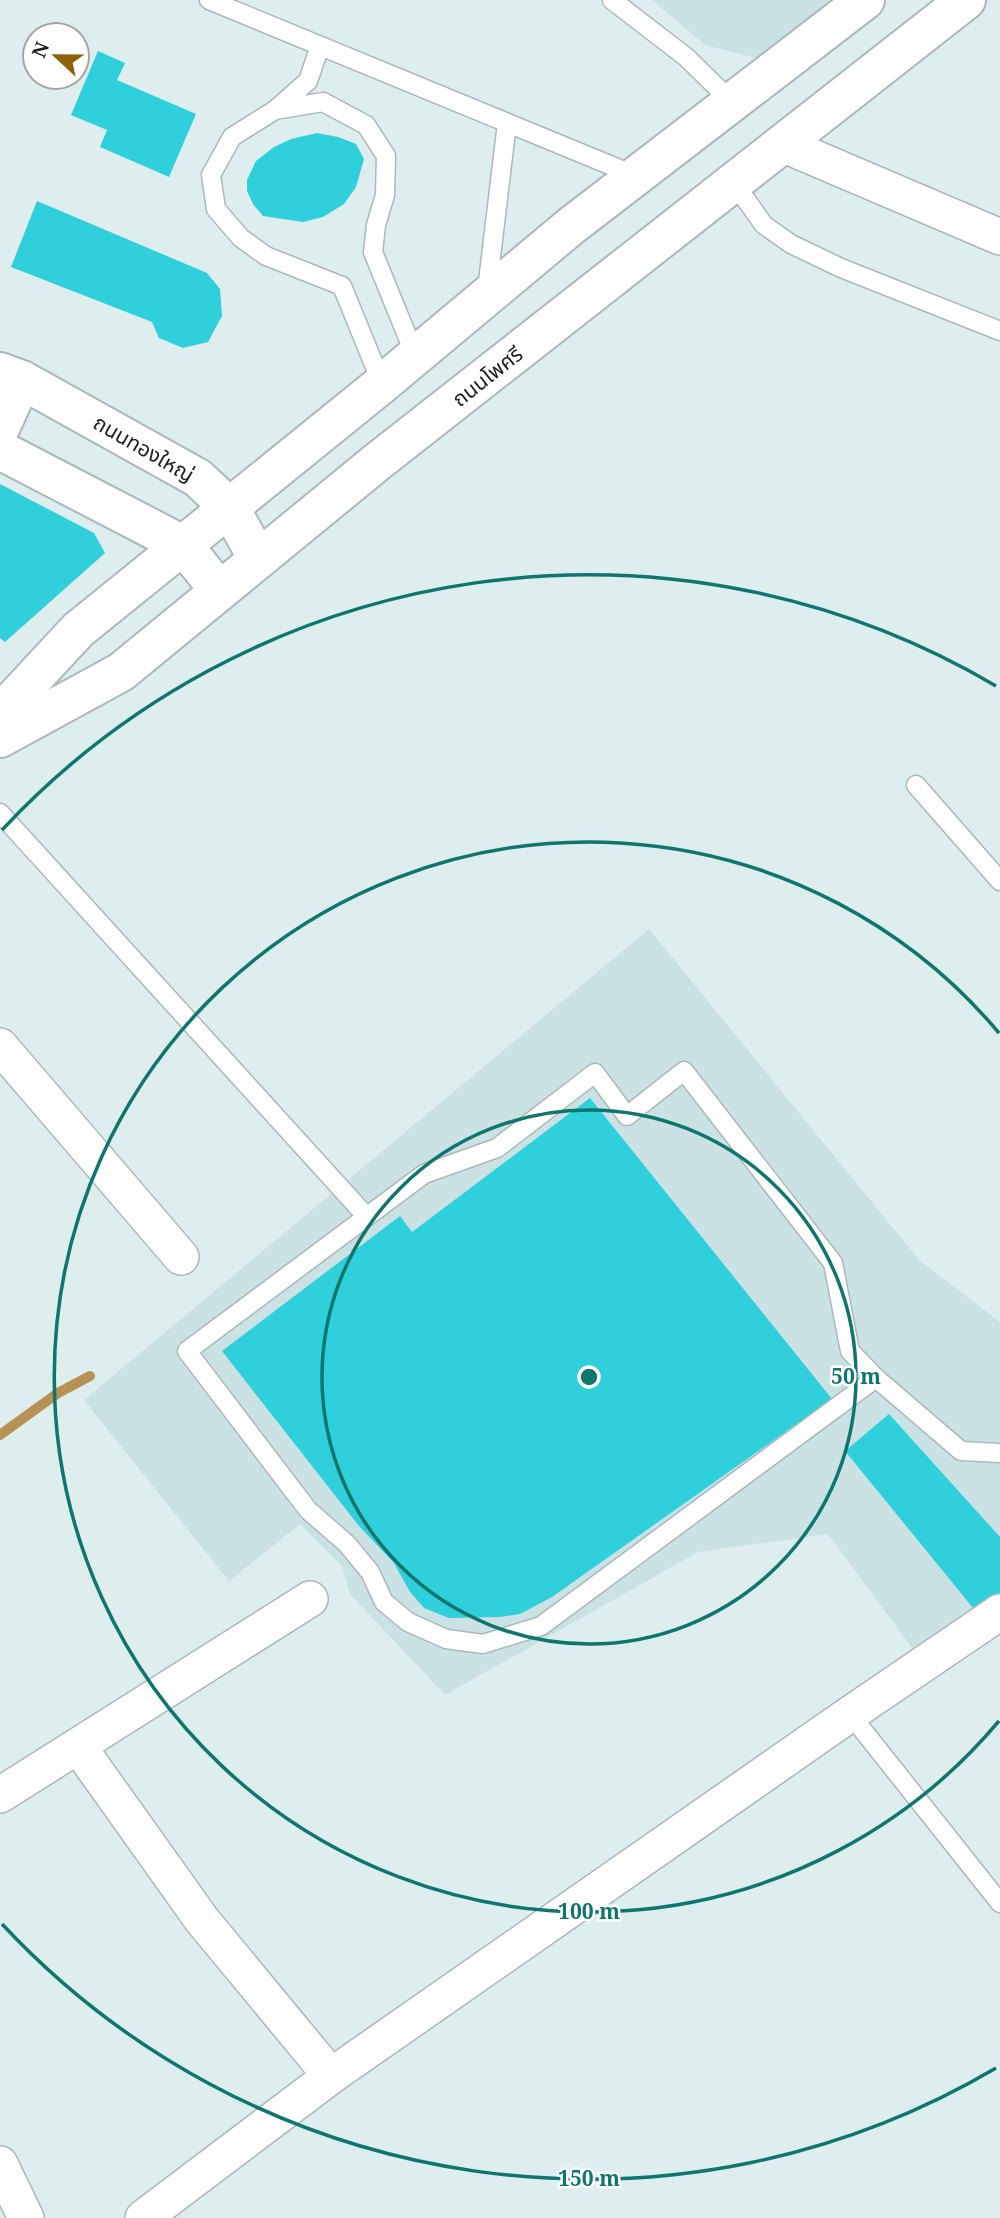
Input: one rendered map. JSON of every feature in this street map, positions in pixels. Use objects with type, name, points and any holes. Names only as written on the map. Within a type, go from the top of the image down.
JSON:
[{"type":"main road","points":[[0,714],[78,630],[382,384],[634,175],[864,0]]},
{"type":"main road","name":"ถนนโพศรี","points":[[0,738],[121,672],[377,462],[966,0]]},
{"type":"main road","points":[[0,428],[11,376]]},
{"type":"main road","name":"ถนนทองใหญ่","points":[[11,376],[198,478],[230,508],[258,559]]},
{"type":"main road","points":[[0,450],[183,545],[219,590]]},
{"type":"main road","points":[[121,672],[157,661],[315,532],[377,462]]},
{"type":"street","points":[[782,144],[1000,237]]},
{"type":"street","points":[[0,1046],[181,1256]]},
{"type":"street","points":[[0,1795],[310,1599]]},
{"type":"street","points":[[144,2218],[331,2076],[1000,1612]]},
{"type":"street","points":[[78,1746],[202,1920],[331,2076]]},
{"type":"street","points":[[0,2164],[26,2218]]},
{"type":"lane","points":[[209,0],[634,175]]},
{"type":"lane","points":[[612,0],[686,57],[732,102]]},
{"type":"lane","points":[[320,46],[308,81],[275,110],[232,137],[211,174],[216,209],[241,237],[266,256],[342,286],[382,384]]},
{"type":"lane","points":[[275,110],[323,102],[366,125],[386,156],[385,195],[376,225],[373,253],[415,355]]},
{"type":"lane","points":[[486,296],[507,123]]},
{"type":"lane","points":[[734,183],[764,225],[791,244],[841,268],[1000,331]]},
{"type":"lane","points":[[916,785],[1000,881]]},
{"type":"lane","points":[[0,813],[367,1216]]},
{"type":"lane","points":[[876,1378],[541,1626],[483,1644],[446,1639],[408,1622],[384,1601],[370,1572],[347,1544],[308,1510],[187,1351],[424,1174],[497,1148],[595,1073],[627,1116],[684,1070],[832,1263],[850,1351],[876,1378],[961,1451],[1000,1453]]},
{"type":"lane","points":[[850,1714],[1000,1903]]},
{"type":"shaded area","points":[[652,0],[835,0],[756,58],[705,45]]},
{"type":"shaded area","points":[[649,929],[920,1261],[1000,1322],[1000,1599],[918,1656],[828,1534],[698,1552],[445,1695],[350,1594],[342,1566],[300,1524],[229,1581],[84,1400]]},
{"type":"building","points":[[98,51],[125,63],[117,80],[196,114],[169,177],[100,147],[107,130],[71,115],[81,91],[91,91],[91,68]]},
{"type":"building","points":[[317,133],[356,144],[364,159],[356,187],[344,204],[323,217],[303,222],[263,216],[247,191],[247,180],[256,161],[274,147],[291,139]]},
{"type":"building","points":[[37,201],[207,273],[220,289],[222,316],[208,342],[183,348],[159,338],[152,322],[11,267]]},
{"type":"building","points":[[0,484],[94,533],[105,553],[5,642],[0,638]]},
{"type":"building","points":[[590,1098],[832,1399],[552,1597],[520,1614],[449,1618],[424,1608],[410,1592],[394,1563],[359,1526],[222,1351],[400,1216],[412,1232]]},
{"type":"building","points":[[889,1414],[1000,1537],[1000,1599],[978,1614],[845,1451]]},
{"type":"waterway","points":[[0,1435],[58,1393],[90,1376]]}]
